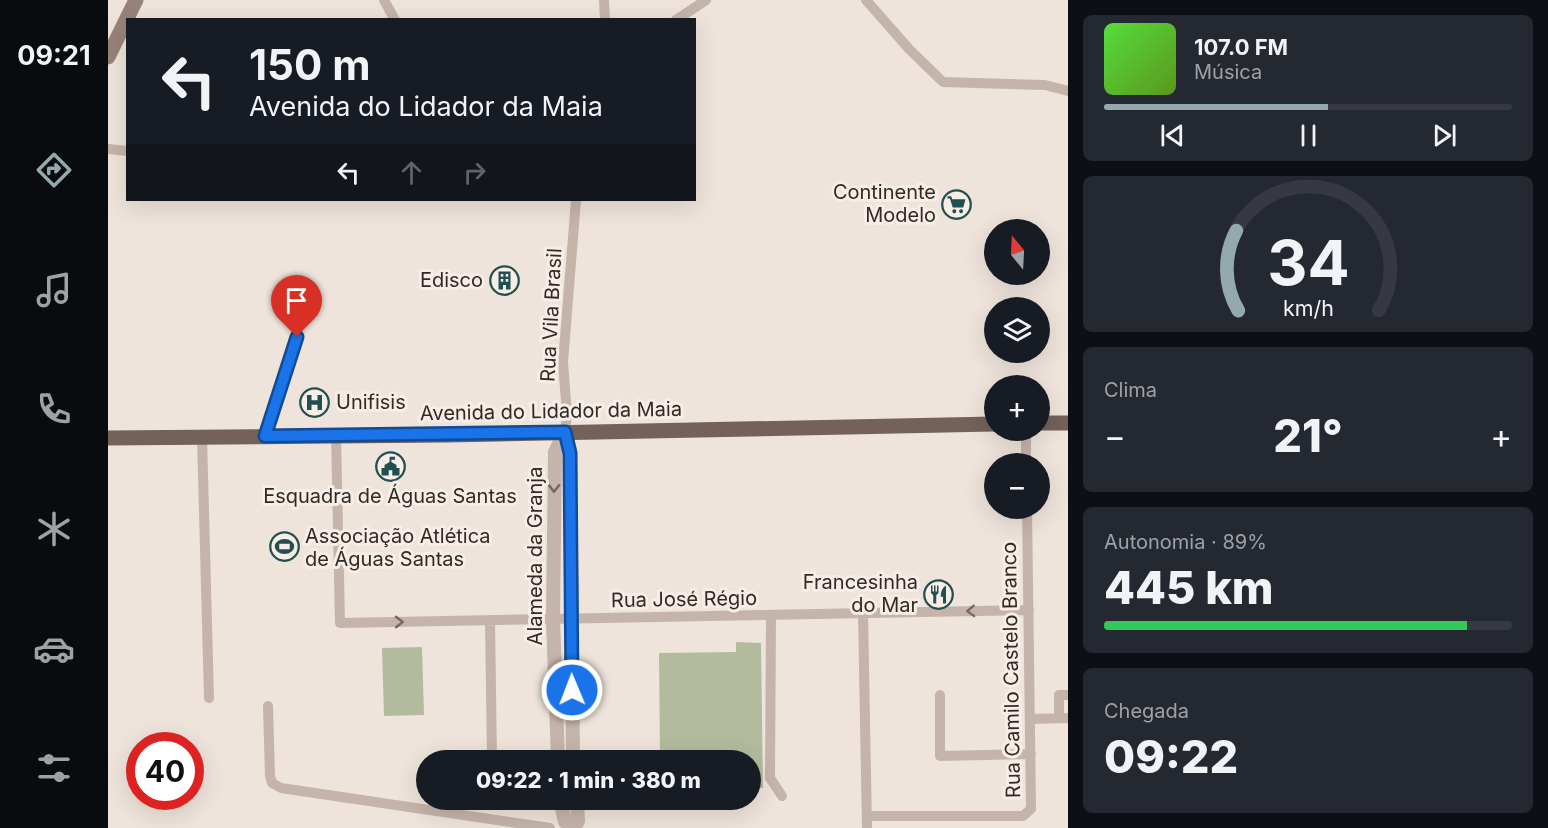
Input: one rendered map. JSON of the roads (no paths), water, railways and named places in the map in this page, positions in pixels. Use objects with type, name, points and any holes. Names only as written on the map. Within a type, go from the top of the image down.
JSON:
[{"type":"main road","points":[[127,18],[136,0]]},
{"type":"main road","points":[[108,57],[126,20]]},
{"type":"main road","points":[[1050,423],[1068,423]]},
{"type":"main road","name":"Avenida do Lidador da Maia","points":[[108,438],[984,424]]},
{"type":"street","points":[[384,0],[394,18]]},
{"type":"street","points":[[604,0],[605,18]]},
{"type":"street","points":[[679,18],[706,0]]},
{"type":"street","points":[[866,0],[909,49],[943,82],[1045,85],[1068,91]]},
{"type":"street","points":[[108,149],[126,151]]},
{"type":"street","name":"Rua Vila Brasil","points":[[565,432],[567,415],[562,362],[576,201]]},
{"type":"street","points":[[265,436],[297,337]]},
{"type":"street","name":"Alameda da Granja","points":[[558,750],[553,619],[555,452],[565,432]]},
{"type":"street","name":"Alameda da Granja","points":[[565,432],[570,453],[573,750]]},
{"type":"street","name":"Rua José Régio","points":[[336,435],[340,623],[1029,610]]},
{"type":"street","points":[[202,437],[209,699]]},
{"type":"street","name":"Rua Camilo Castelo Branco","points":[[867,816],[1023,816],[1031,809],[1027,519]]},
{"type":"street","points":[[863,613],[867,828]]},
{"type":"street","points":[[771,615],[770,778],[782,796]]},
{"type":"street","points":[[490,620],[492,750]]},
{"type":"street","points":[[939,695],[940,756],[1031,754]]},
{"type":"street","points":[[1031,719],[1063,718],[1059,695],[1068,695]]},
{"type":"street","points":[[268,706],[270,776],[272,783],[281,788],[550,828]]},
{"type":"street","points":[[562,810],[565,822],[573,828],[578,820],[577,810]]},
{"type":"street","points":[[940,816],[940,828]]},
{"type":"place","name":"Continente Modelo","points":[[957,204]]},
{"type":"place","name":"Edisco","points":[[504,280]]},
{"type":"place","name":"Unifisis","points":[[315,402]]},
{"type":"place","name":"Esquadra de Águas Santas","points":[[390,466]]},
{"type":"place","name":"Associação Atlética de Águas Santas","points":[[284,547]]},
{"type":"place","name":"Francesinha do Mar","points":[[939,594]]}]
